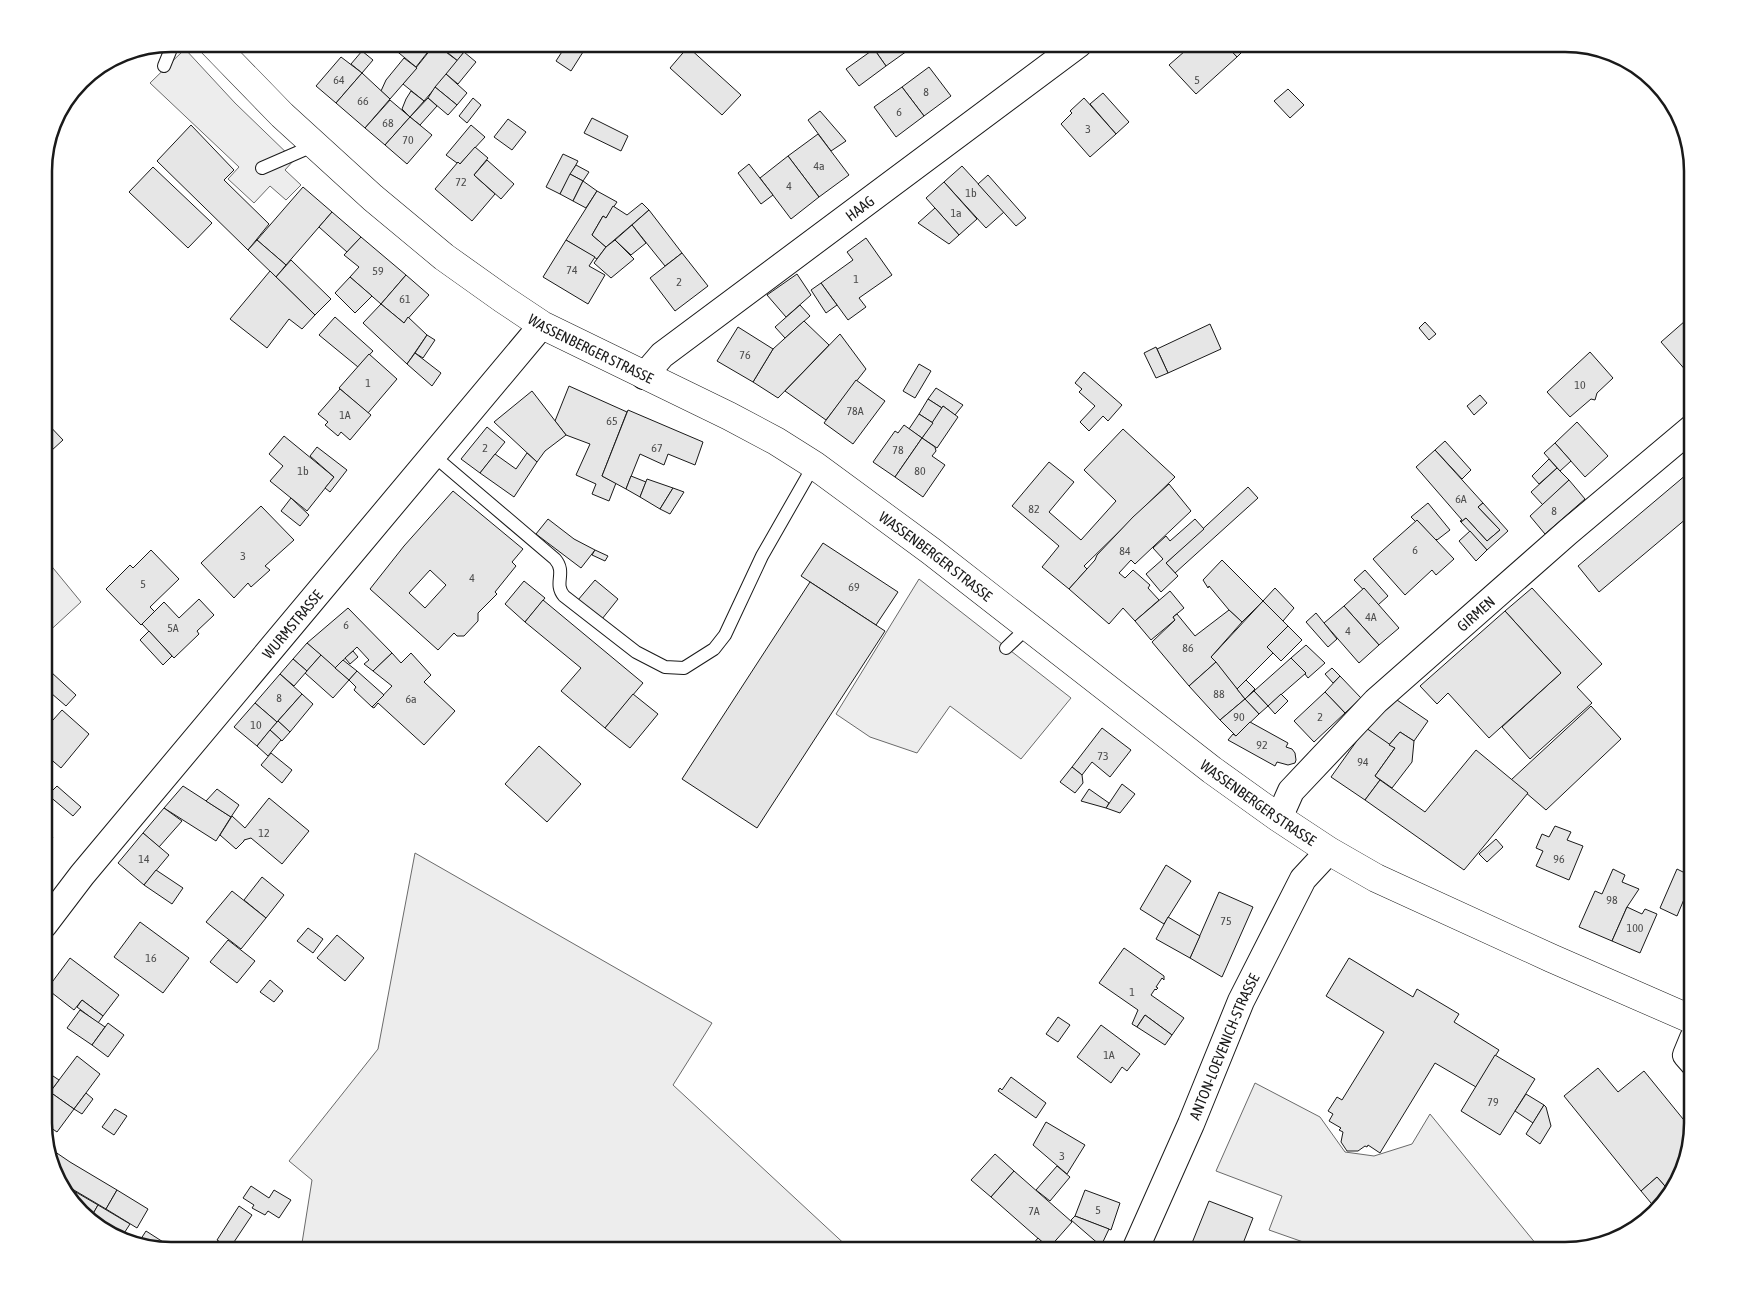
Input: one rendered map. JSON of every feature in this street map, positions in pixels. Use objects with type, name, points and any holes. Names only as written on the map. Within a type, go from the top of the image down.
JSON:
[{"type":"main road","name":"WASSENBERGER STRASSE","points":[[221,52],[315,145],[373,198],[444,257],[502,299],[542,325],[729,416],[776,441],[814,465],[931,551],[1204,764],[1329,851],[1376,878],[1684,1016]]},
{"type":"street","name":"HAAG","points":[[644,376],[662,355],[1068,52]]},
{"type":"street","name":"WURMSTRASSE","points":[[53,913],[94,860],[542,325]]},
{"type":"street","name":"GIRMEN","points":[[1279,818],[1291,791],[1376,701],[1568,532],[1684,435]]},
{"type":"street","name":"ANTON-LOEVENICH-STRASSE","points":[[1139,1242],[1191,1124],[1241,1001],[1303,879],[1329,851]]},
{"type":"lane","points":[[164,66],[170,52]]},
{"type":"lane","points":[[262,168],[315,145]]},
{"type":"lane","points":[[434,456],[555,559],[561,568],[559,588],[564,596],[636,652],[664,667],[684,668],[714,649],[725,635],[762,556],[814,465]]},
{"type":"lane","points":[[1006,648],[1028,627]]},
{"type":"shaded area","points":[[182,52],[188,52],[235,103],[294,160],[285,170],[301,185],[286,200],[270,186],[254,203],[228,179],[239,167],[150,83]]},
{"type":"shaded area","points":[[53,568],[81,602],[53,628]]},
{"type":"shaded area","points":[[919,579],[1071,698],[1021,759],[950,706],[917,753],[870,737],[836,714]]},
{"type":"shaded area","points":[[415,853],[712,1023],[673,1085],[842,1242],[302,1242],[312,1180],[289,1161],[378,1049]]},
{"type":"shaded area","points":[[1255,1083],[1320,1117],[1345,1152],[1374,1156],[1412,1144],[1430,1114],[1534,1242],[1303,1242],[1269,1230],[1282,1196],[1216,1171]]},
{"type":"building","points":[[361,52],[373,60],[362,73],[351,64]]},
{"type":"building","points":[[398,52],[427,53],[416,67]]},
{"type":"building","points":[[429,52],[446,52],[458,61],[424,101],[403,84]]},
{"type":"building","points":[[449,52],[464,52],[458,61]]},
{"type":"building","points":[[464,52],[476,62],[458,84],[446,74]]},
{"type":"building","points":[[562,52],[583,52],[571,71],[556,61]]},
{"type":"building","points":[[684,52],[694,52],[741,95],[722,115],[670,68]]},
{"type":"building","points":[[870,52],[876,52],[886,66],[859,86],[846,69]]},
{"type":"building","points":[[876,52],[906,52],[886,66]]},
{"type":"building","points":[[1184,52],[1232,52],[1237,57],[1196,94],[1169,65]]},
{"type":"building","points":[[1232,52],[1242,52],[1237,57]]},
{"type":"building","points":[[341,57],[362,73],[336,103],[316,86]]},
{"type":"building","points":[[404,58],[417,68],[390,99],[381,91],[386,80]]},
{"type":"building","points":[[929,67],[951,96],[924,116],[902,87]]},
{"type":"building","points":[[362,73],[390,99],[365,128],[336,103]]},
{"type":"building","points":[[446,74],[467,93],[457,105],[435,87]]},
{"type":"building","points":[[435,87],[457,105],[448,115],[428,98]]},
{"type":"building","points":[[902,87],[924,116],[896,137],[874,107]]},
{"type":"building","points":[[1288,89],[1304,105],[1290,118],[1274,101]]},
{"type":"building","points":[[411,91],[424,101],[410,117],[402,109]]},
{"type":"building","points":[[1103,93],[1129,122],[1116,134],[1090,104]]},
{"type":"building","points":[[428,98],[437,106],[420,125],[410,117]]},
{"type":"building","points":[[473,98],[481,105],[467,123],[459,116]]},
{"type":"building","points":[[1084,98],[1116,134],[1090,157],[1061,124],[1072,113],[1070,111]]},
{"type":"building","points":[[390,100],[410,117],[385,145],[365,128]]},
{"type":"building","points":[[820,111],[846,141],[831,151],[808,120]]},
{"type":"building","points":[[410,117],[432,135],[407,164],[385,145]]},
{"type":"building","points":[[592,118],[628,136],[621,151],[584,133]]},
{"type":"building","points":[[508,119],[526,132],[512,150],[494,137]]},
{"type":"building","points":[[191,125],[234,170],[224,180],[269,224],[248,250],[157,161]]},
{"type":"building","points":[[471,125],[485,137],[460,164],[446,155]]},
{"type":"building","points":[[818,134],[849,175],[819,197],[788,156]]},
{"type":"building","points":[[475,147],[488,158],[474,175],[495,194],[472,221],[435,189],[458,162],[460,164]]},
{"type":"building","points":[[563,154],[578,161],[560,194],[546,187]]},
{"type":"building","points":[[788,156],[819,197],[791,219],[760,178]]},
{"type":"building","points":[[487,160],[514,184],[501,199],[474,175]]},
{"type":"building","points":[[749,164],[773,195],[761,204],[738,173]]},
{"type":"building","points":[[576,165],[589,172],[583,181],[570,174]]},
{"type":"building","points":[[962,166],[1004,212],[986,228],[944,182]]},
{"type":"building","points":[[153,167],[212,223],[188,248],[129,192]]},
{"type":"building","points":[[570,174],[583,181],[573,201],[560,194]]},
{"type":"building","points":[[988,175],[1026,218],[1016,226],[978,184]]},
{"type":"building","points":[[583,181],[597,191],[586,208],[573,201]]},
{"type":"building","points":[[944,182],[977,219],[959,235],[926,198]]},
{"type":"building","points":[[303,187],[332,212],[286,265],[257,240]]},
{"type":"building","points":[[597,191],[617,202],[606,218],[603,216],[592,235],[606,247],[597,259],[566,240]]},
{"type":"building","points":[[642,203],[649,210],[606,247],[592,235],[603,216],[606,218],[613,206],[627,215]]},
{"type":"building","points":[[935,208],[959,235],[949,244],[918,223]]},
{"type":"building","points":[[649,210],[682,253],[665,266],[632,225]]},
{"type":"building","points":[[332,212],[361,237],[347,252],[319,227]]},
{"type":"building","points":[[632,225],[646,243],[631,255],[615,240]]},
{"type":"building","points":[[361,237],[406,275],[381,304],[350,277],[359,267],[344,255]]},
{"type":"building","points":[[866,238],[892,275],[859,298],[866,307],[848,320],[821,283],[853,260],[847,252]]},
{"type":"building","points":[[257,240],[286,265],[276,277],[248,250]]},
{"type":"building","points":[[566,240],[595,257],[589,266],[605,275],[588,304],[543,277]]},
{"type":"building","points":[[615,240],[634,259],[611,278],[594,263],[606,247]]},
{"type":"building","points":[[682,253],[708,286],[675,311],[650,278]]},
{"type":"building","points":[[291,260],[331,299],[315,315],[276,277]]},
{"type":"building","points":[[270,271],[315,315],[302,329],[289,319],[267,348],[230,319]]},
{"type":"building","points":[[797,274],[811,295],[786,317],[767,295]]},
{"type":"building","points":[[406,275],[429,295],[404,323],[381,304]]},
{"type":"building","points":[[350,277],[372,296],[355,313],[335,293]]},
{"type":"building","points":[[821,283],[837,305],[826,313],[811,290]]},
{"type":"building","points":[[381,304],[404,323],[408,317],[427,335],[407,364],[363,323]]},
{"type":"building","points":[[800,305],[810,316],[785,338],[775,327]]},
{"type":"building","points":[[335,317],[373,351],[358,367],[319,335]]},
{"type":"building","points":[[804,321],[829,345],[778,398],[753,382],[773,349]]},
{"type":"building","points":[[1425,322],[1436,334],[1429,340],[1419,328]]},
{"type":"building","points":[[1684,322],[1684,368],[1661,342]]},
{"type":"building","points":[[1210,324],[1221,349],[1168,373],[1157,349]]},
{"type":"building","points":[[738,327],[773,349],[753,382],[717,361]]},
{"type":"building","points":[[840,334],[866,369],[826,420],[785,391]]},
{"type":"building","points":[[427,335],[435,340],[423,358],[415,353]]},
{"type":"building","points":[[1156,347],[1168,373],[1156,378],[1144,353]]},
{"type":"building","points":[[1590,352],[1613,378],[1597,393],[1595,400],[1591,399],[1570,417],[1547,392]]},
{"type":"building","points":[[415,353],[441,373],[432,386],[407,364]]},
{"type":"building","points":[[369,354],[397,379],[368,413],[339,388]]},
{"type":"building","points":[[919,364],[931,371],[915,398],[903,391]]},
{"type":"building","points":[[1084,372],[1122,405],[1108,421],[1103,416],[1089,431],[1080,422],[1095,406],[1079,392],[1082,389],[1075,383]]},
{"type":"building","points":[[856,380],[885,401],[853,444],[824,423]]},
{"type":"building","points":[[569,386],[627,412],[602,476],[616,483],[609,501],[592,494],[596,484],[576,475],[590,444],[566,435],[555,421]]},
{"type":"building","points":[[936,388],[963,405],[955,415],[943,406],[942,408],[928,399]]},
{"type":"building","points":[[340,389],[371,415],[350,440],[341,432],[338,436],[325,425],[328,422],[318,414]]},
{"type":"building","points":[[532,391],[566,435],[545,451],[537,462],[494,422]]},
{"type":"building","points":[[1480,395],[1487,403],[1474,415],[1467,406]]},
{"type":"building","points":[[928,399],[942,408],[933,423],[919,414]]},
{"type":"building","points":[[943,406],[958,417],[937,448],[922,438]]},
{"type":"building","points":[[628,410],[703,442],[695,465],[668,454],[664,465],[640,454],[626,489],[602,476]]},
{"type":"building","points":[[919,414],[933,423],[922,438],[909,429]]},
{"type":"building","points":[[1577,422],[1608,456],[1585,477],[1555,443]]},
{"type":"building","points":[[904,425],[922,438],[895,477],[873,462],[895,431],[898,433]]},
{"type":"building","points":[[487,427],[505,442],[480,473],[461,459]]},
{"type":"building","points":[[53,429],[63,440],[53,449]]},
{"type":"building","points":[[1123,429],[1175,477],[1084,566],[1087,569],[1069,589],[1042,567],[1059,546],[1012,506],[1049,462],[1074,482],[1049,512],[1081,540],[1116,501],[1084,470]]},
{"type":"building","points":[[284,436],[334,477],[307,511],[270,481],[283,466],[269,454]]},
{"type":"building","points":[[922,438],[935,447],[936,451],[932,456],[945,465],[923,497],[895,477]]},
{"type":"building","points":[[1445,441],[1471,470],[1462,479],[1435,450]]},
{"type":"building","points":[[1555,443],[1571,461],[1560,471],[1544,453]]},
{"type":"building","points":[[317,447],[347,470],[330,492],[325,488],[334,477],[310,456]]},
{"type":"building","points":[[1435,450],[1483,503],[1478,507],[1500,530],[1487,541],[1466,518],[1461,522],[1460,521],[1462,520],[1416,467]]},
{"type":"building","points":[[527,453],[537,462],[514,497],[480,473],[495,454],[516,469]]},
{"type":"building","points":[[1549,459],[1557,468],[1539,484],[1532,476]]},
{"type":"building","points":[[1557,468],[1569,480],[1543,505],[1531,492]]},
{"type":"building","points":[[631,476],[646,482],[640,497],[626,489]]},
{"type":"building","points":[[1684,477],[1684,521],[1599,592],[1578,566]]},
{"type":"building","points":[[647,479],[673,488],[660,509],[640,497]]},
{"type":"building","points":[[1569,480],[1585,499],[1545,534],[1530,516]]},
{"type":"building","points":[[1169,484],[1191,511],[1135,564],[1131,560],[1119,573],[1125,578],[1133,570],[1150,585],[1148,588],[1159,600],[1135,621],[1123,608],[1109,624],[1069,589],[1095,560],[1097,555],[1133,517]]},
{"type":"building","points":[[1248,487],[1258,498],[1175,573],[1166,563]]},
{"type":"building","points":[[673,488],[684,492],[670,514],[660,509]]},
{"type":"building","points":[[453,491],[523,549],[512,562],[516,566],[495,592],[497,594],[478,613],[478,621],[464,636],[457,636],[454,633],[438,650],[370,589],[404,546]],"holes":[[[430,570],[446,585],[425,608],[409,593]]]},
{"type":"building","points":[[291,498],[309,515],[300,526],[281,511]]},
{"type":"building","points":[[1428,503],[1450,530],[1437,540],[1417,520],[1416,522],[1411,517]]},
{"type":"building","points":[[1483,503],[1508,531],[1487,550],[1461,522],[1466,518],[1487,541],[1500,530],[1478,507]]},
{"type":"building","points":[[261,506],[294,540],[265,566],[270,570],[251,587],[248,583],[234,598],[201,563]]},
{"type":"building","points":[[548,519],[574,539],[595,550],[581,568],[536,534]]},
{"type":"building","points":[[1195,519],[1204,529],[1166,563],[1178,576],[1161,592],[1146,574],[1163,559],[1153,548],[1166,536],[1170,541]]},
{"type":"building","points":[[1417,520],[1454,559],[1436,575],[1432,570],[1405,595],[1373,559]]},
{"type":"building","points":[[1470,531],[1487,550],[1476,561],[1459,541]]},
{"type":"building","points":[[823,543],[898,592],[876,625],[801,576]]},
{"type":"building","points":[[151,550],[179,579],[150,607],[155,612],[141,625],[106,589],[130,565],[133,568]]},
{"type":"building","points":[[595,550],[608,556],[605,561],[592,555]]},
{"type":"building","points":[[1222,560],[1263,601],[1242,622],[1209,586],[1208,588],[1203,580]]},
{"type":"building","points":[[1365,570],[1388,596],[1378,605],[1354,580]]},
{"type":"building","points":[[595,580],[618,599],[602,619],[578,600]]},
{"type":"building","points":[[524,581],[545,598],[525,622],[505,604]]},
{"type":"building","points":[[810,582],[885,631],[757,828],[682,779]]},
{"type":"building","points":[[1275,588],[1294,608],[1283,621],[1263,601]]},
{"type":"building","points":[[1364,588],[1399,628],[1379,645],[1344,606]]},
{"type":"building","points":[[1532,588],[1602,664],[1577,687],[1592,703],[1530,759],[1502,727],[1561,673],[1505,611]]},
{"type":"building","points":[[1170,591],[1184,608],[1173,617],[1175,620],[1151,640],[1135,621]]},
{"type":"building","points":[[199,599],[214,615],[197,631],[199,634],[174,658],[142,624],[164,602],[179,618]]},
{"type":"building","points":[[543,600],[643,683],[605,728],[561,691],[581,668],[525,622]]},
{"type":"building","points":[[1263,601],[1288,626],[1267,647],[1273,653],[1237,689],[1211,657]]},
{"type":"building","points":[[1344,606],[1379,645],[1359,663],[1324,623]]},
{"type":"building","points":[[348,608],[392,653],[373,671],[364,664],[369,660],[357,647],[335,668],[307,643]]},
{"type":"building","points":[[1229,610],[1242,622],[1211,657],[1216,662],[1189,686],[1152,642],[1175,620],[1173,617],[1177,614],[1195,636]]},
{"type":"building","points":[[1505,611],[1561,673],[1489,738],[1448,693],[1437,704],[1420,686]]},
{"type":"building","points":[[1316,613],[1337,639],[1328,647],[1306,622]]},
{"type":"building","points":[[1288,626],[1302,640],[1281,661],[1267,647]]},
{"type":"building","points":[[149,631],[172,656],[163,665],[140,640]]},
{"type":"building","points":[[307,643],[321,655],[307,671],[293,659]]},
{"type":"building","points":[[1306,645],[1325,663],[1308,678],[1306,673],[1291,658]]},
{"type":"building","points":[[353,651],[358,657],[350,664],[345,658]]},
{"type":"building","points":[[392,653],[401,663],[411,653],[431,675],[424,682],[455,711],[424,745],[378,703],[374,708],[372,707],[392,686],[373,671]]},
{"type":"building","points":[[321,655],[349,680],[333,698],[305,673]]},
{"type":"building","points":[[1291,658],[1306,673],[1268,706],[1254,691]]},
{"type":"building","points":[[293,659],[307,671],[294,686],[280,674]]},
{"type":"building","points":[[343,660],[357,671],[349,680],[335,668]]},
{"type":"building","points":[[1216,662],[1245,699],[1220,720],[1189,686]]},
{"type":"building","points":[[1332,668],[1340,676],[1333,683],[1325,674]]},
{"type":"building","points":[[357,671],[384,695],[372,707],[354,690],[356,687],[349,680]]},
{"type":"building","points":[[53,674],[76,695],[66,706],[53,695]]},
{"type":"building","points":[[280,674],[302,694],[277,722],[255,703]]},
{"type":"building","points":[[1340,676],[1361,698],[1345,713],[1325,692]]},
{"type":"building","points":[[1246,680],[1255,689],[1245,699],[1237,689]]},
{"type":"building","points":[[1254,691],[1268,706],[1259,714],[1245,699]]},
{"type":"building","points":[[1325,692],[1345,713],[1314,742],[1294,721]]},
{"type":"building","points":[[302,694],[313,704],[290,732],[278,721]]},
{"type":"building","points":[[633,694],[658,714],[630,748],[605,728]]},
{"type":"building","points":[[1281,694],[1288,701],[1275,714],[1268,706]]},
{"type":"building","points":[[1245,699],[1259,714],[1236,736],[1220,720]]},
{"type":"building","points":[[1397,700],[1428,721],[1414,741],[1400,732],[1389,745],[1366,728]]},
{"type":"building","points":[[255,703],[277,722],[257,746],[234,727]]},
{"type":"building","points":[[1591,706],[1621,739],[1546,810],[1511,780]]},
{"type":"building","points":[[62,710],[89,734],[61,768],[53,761],[53,720]]},
{"type":"building","points":[[278,721],[290,732],[282,741],[270,730]]},
{"type":"building","points":[[1250,722],[1288,743],[1286,747],[1292,749],[1295,753],[1295,763],[1288,765],[1277,762],[1275,766],[1228,740],[1233,734],[1236,736]]},
{"type":"building","points":[[1102,728],[1131,750],[1110,777],[1092,762],[1082,775],[1072,767]]},
{"type":"building","points":[[1366,728],[1395,748],[1375,776],[1380,780],[1365,800],[1331,777]]},
{"type":"building","points":[[270,730],[281,740],[268,756],[257,746]]},
{"type":"building","points":[[1400,732],[1414,741],[1412,762],[1392,788],[1375,776],[1395,748],[1389,745]]},
{"type":"building","points":[[539,746],[581,784],[547,822],[505,784]]},
{"type":"building","points":[[1476,750],[1528,793],[1464,870],[1365,800],[1380,780],[1425,812]]},
{"type":"building","points":[[271,753],[292,770],[282,783],[261,765]]},
{"type":"building","points":[[1072,767],[1082,775],[1083,783],[1075,793],[1060,782]]},
{"type":"building","points":[[1122,784],[1135,794],[1120,813],[1106,808]]},
{"type":"building","points":[[57,786],[81,807],[73,816],[53,799],[53,790]]},
{"type":"building","points":[[183,786],[231,817],[216,841],[164,808]]},
{"type":"building","points":[[217,789],[239,805],[231,817],[206,801]]},
{"type":"building","points":[[1089,789],[1109,803],[1106,808],[1081,801]]},
{"type":"building","points":[[269,798],[309,831],[282,864],[251,838],[244,840],[236,849],[220,835],[232,816],[245,828]]},
{"type":"building","points":[[164,808],[182,821],[159,847],[143,833]]},
{"type":"building","points":[[1555,826],[1571,832],[1567,840],[1583,846],[1569,880],[1536,866],[1543,851],[1536,848],[1542,834],[1549,837]]},
{"type":"building","points":[[143,833],[169,855],[144,885],[118,863]]},
{"type":"building","points":[[1496,839],[1503,847],[1487,862],[1479,854]]},
{"type":"building","points":[[1166,865],[1191,881],[1164,924],[1140,909]]},
{"type":"building","points":[[1613,869],[1625,875],[1622,882],[1639,889],[1627,907],[1612,941],[1579,927],[1595,891],[1602,894]]},
{"type":"building","points":[[1677,869],[1684,872],[1684,899],[1677,916],[1660,908]]},
{"type":"building","points":[[156,870],[183,888],[172,904],[144,885]]},
{"type":"building","points":[[262,877],[284,895],[266,918],[244,900]]},
{"type":"building","points":[[232,891],[266,918],[241,949],[206,922]]},
{"type":"building","points":[[1219,892],[1253,907],[1222,977],[1190,958]]},
{"type":"building","points":[[1627,907],[1642,914],[1645,909],[1657,914],[1640,953],[1612,941]]},
{"type":"building","points":[[1168,917],[1200,936],[1190,958],[1156,939]]},
{"type":"building","points":[[140,922],[189,958],[163,993],[114,957]]},
{"type":"building","points":[[308,928],[323,939],[313,953],[297,941]]},
{"type":"building","points":[[337,935],[364,958],[345,981],[317,958]]},
{"type":"building","points":[[228,940],[255,961],[237,983],[210,962]]},
{"type":"building","points":[[1124,948],[1164,976],[1164,980],[1162,978],[1156,987],[1158,988],[1151,995],[1184,1018],[1172,1035],[1145,1015],[1137,1027],[1132,1024],[1138,1010],[1099,983]]},
{"type":"building","points":[[70,958],[119,995],[103,1016],[82,1000],[74,1010],[53,994],[53,981]]},
{"type":"building","points":[[1349,958],[1413,997],[1417,989],[1459,1014],[1454,1022],[1499,1050],[1476,1087],[1435,1063],[1380,1153],[1368,1145],[1358,1151],[1347,1151],[1341,1142],[1343,1132],[1339,1130],[1341,1128],[1329,1121],[1333,1114],[1328,1111],[1337,1097],[1342,1100],[1384,1032],[1326,996]]},
{"type":"building","points":[[270,980],[283,991],[274,1002],[260,992]]},
{"type":"building","points":[[82,1000],[103,1016],[98,1023],[77,1007]]},
{"type":"building","points":[[80,1010],[105,1027],[92,1045],[67,1028]]},
{"type":"building","points":[[1145,1015],[1172,1035],[1165,1045],[1137,1027]]},
{"type":"building","points":[[1058,1017],[1070,1025],[1058,1042],[1046,1034]]},
{"type":"building","points":[[108,1023],[124,1035],[108,1057],[92,1045]]},
{"type":"building","points":[[1101,1025],[1140,1054],[1127,1071],[1122,1067],[1111,1083],[1077,1057]]},
{"type":"building","points":[[1495,1055],[1535,1079],[1500,1135],[1461,1111]]},
{"type":"building","points":[[77,1056],[100,1074],[74,1109],[53,1094],[53,1088]]},
{"type":"building","points":[[1598,1068],[1618,1092],[1644,1071],[1684,1120],[1682,1146],[1678,1161],[1665,1187],[1657,1177],[1641,1191],[1564,1096]]},
{"type":"building","points":[[53,1076],[59,1080],[53,1088]]},
{"type":"building","points":[[1011,1077],[1046,1103],[1036,1118],[998,1091],[1000,1088],[1002,1090]]},
{"type":"building","points":[[86,1093],[93,1099],[82,1114],[74,1109]]},
{"type":"building","points":[[53,1094],[74,1109],[57,1132],[53,1129]]},
{"type":"building","points":[[1526,1094],[1544,1105],[1533,1123],[1515,1111]]},
{"type":"building","points":[[1544,1105],[1551,1126],[1540,1144],[1526,1134]]},
{"type":"building","points":[[115,1109],[127,1116],[114,1135],[102,1127]]},
{"type":"building","points":[[1046,1122],[1085,1145],[1067,1174],[1033,1145]]},
{"type":"building","points":[[57,1153],[117,1190],[106,1209],[74,1190],[68,1182]]},
{"type":"building","points":[[995,1154],[1014,1171],[991,1197],[971,1180]]},
{"type":"building","points":[[1057,1166],[1070,1177],[1050,1201],[1036,1190]]},
{"type":"building","points":[[1014,1171],[1072,1222],[1054,1242],[1042,1242],[991,1197]]},
{"type":"building","points":[[1657,1177],[1665,1187],[1652,1204],[1641,1191]]},
{"type":"building","points":[[251,1186],[269,1198],[274,1190],[291,1200],[279,1218],[268,1211],[265,1215],[252,1208],[254,1205],[243,1198]]},
{"type":"building","points":[[117,1190],[148,1209],[137,1228],[106,1209]]},
{"type":"building","points":[[1085,1190],[1120,1203],[1111,1230],[1075,1216]]},
{"type":"building","points":[[75,1192],[98,1205],[94,1213]]},
{"type":"building","points":[[1209,1201],[1253,1218],[1244,1242],[1192,1242]]},
{"type":"building","points":[[98,1205],[130,1224],[125,1232],[112,1226],[94,1213]]},
{"type":"building","points":[[239,1206],[252,1215],[234,1242],[220,1242],[217,1240]]},
{"type":"building","points":[[1075,1216],[1109,1229],[1103,1242],[1096,1242],[1071,1220]]},
{"type":"building","points":[[146,1231],[161,1241],[156,1240],[142,1237]]}]
